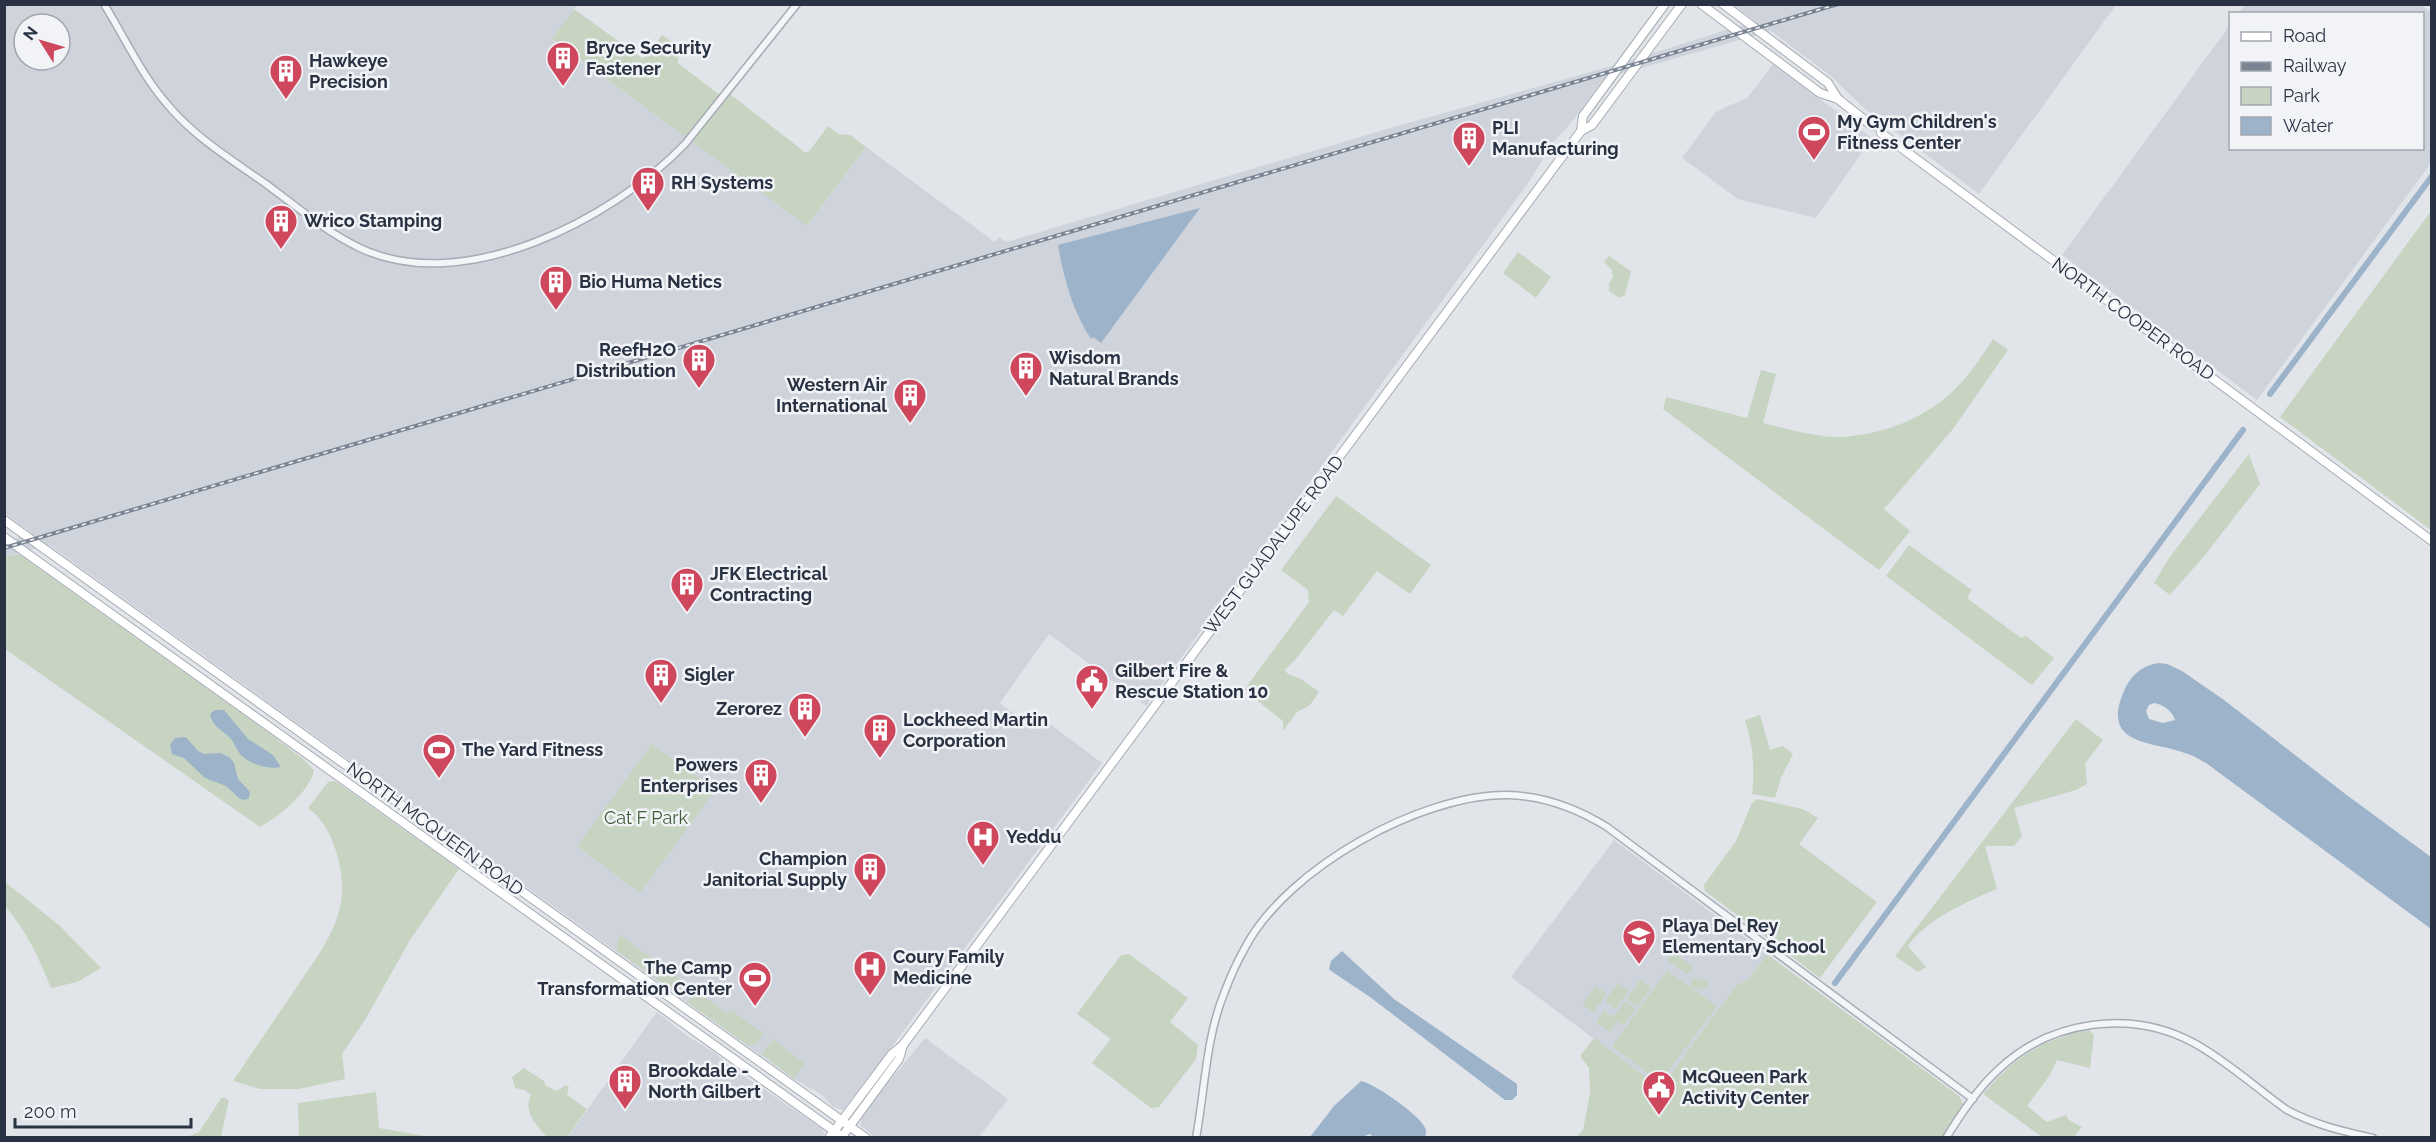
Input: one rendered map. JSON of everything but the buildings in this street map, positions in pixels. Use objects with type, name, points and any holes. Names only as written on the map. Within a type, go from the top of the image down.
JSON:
[{"type":"main road","name":"WEST GUADALUPE ROAD","points":[[1581,131],[1583,117],[1665,4]]},
{"type":"main road","name":"WEST GUADALUPE ROAD","points":[[832,1134],[892,1054],[903,1045],[1581,131],[1592,125],[1682,4]]},
{"type":"main road","name":"NORTH COOPER ROAD","points":[[1701,4],[1820,93],[1838,99]]},
{"type":"main road","name":"NORTH COOPER ROAD","points":[[1723,4],[1828,83],[1838,99],[1871,125],[1880,127],[1881,132],[1888,138],[2432,541]]},
{"type":"main road","name":"NORTH MCQUEEN ROAD","points":[[4,520],[866,1137]]},
{"type":"main road","name":"NORTH MCQUEEN ROAD","points":[[4,537],[699,1034],[832,1134],[842,1137]]},
{"type":"main road","points":[[125,623],[132,612]]},
{"type":"main road","points":[[699,1034],[707,1023]]},
{"type":"main road","name":"WEST GUADALUPE ROAD","points":[[842,1137],[899,1059],[903,1045]]},
{"type":"street","points":[[104,4],[145,77],[183,121],[206,141],[311,217],[361,248],[391,258],[423,262],[485,257],[525,246],[579,224],[609,206],[655,171],[685,144],[797,4]]},
{"type":"street","points":[[1196,1137],[1213,1034],[1224,991],[1248,943],[1267,916],[1301,881],[1353,846],[1438,806],[1479,797],[1510,795],[1542,800],[1593,818],[1973,1100]]},
{"type":"street","points":[[1946,1137],[1997,1070],[2007,1061],[2052,1035],[2100,1022],[2151,1027],[2193,1043],[2303,1119],[2327,1128],[2373,1137]]},
{"type":"shaded area","points":[[5,5],[577,5],[552,40],[808,225],[866,147],[995,242],[999,237],[1006,242],[1390,128],[1612,66],[1755,21],[1734,5],[2116,5],[1979,194],[1864,108],[1832,77],[1771,31],[1603,79],[1568,127],[1553,142],[1529,182],[1146,706],[1049,634],[1000,703],[1030,726],[1038,715],[1102,763],[843,1110],[833,1107],[822,1095],[794,1079],[49,545],[5,557],[5,542],[32,533],[5,514]]},
{"type":"shaded area","points":[[2245,5],[2421,5],[2431,12],[2431,163],[2257,400],[2062,255],[2229,26],[2229,150],[2424,150],[2424,12],[2240,12]]},
{"type":"shaded area","points":[[1773,64],[1872,138],[1816,218],[1738,199],[1682,158],[1716,112],[1748,97]]},
{"type":"shaded area","name":"Playa Del Rey Elementary School","points":[[1614,840],[1767,954],[1749,979],[1736,986],[1660,1088],[1511,977]]},
{"type":"shaded area","points":[[657,1012],[687,1036],[714,1052],[728,1065],[821,1128],[824,1132],[823,1138],[567,1138]]},
{"type":"shaded area","points":[[925,1038],[1008,1099],[979,1137],[875,1137],[861,1126],[861,1116]]},
{"type":"green space","points":[[574,9],[643,59],[662,35],[678,46],[678,63],[725,99],[730,94],[806,153],[828,126],[838,134],[850,135],[866,147],[807,226],[552,39]]},
{"type":"green space","points":[[2431,211],[2431,530],[2280,417]]},
{"type":"green space","points":[[1518,252],[1551,277],[1536,298],[1503,273]]},
{"type":"green space","points":[[1609,256],[1631,271],[1625,295],[1619,298],[1608,290],[1613,277],[1612,270],[1604,262]]},
{"type":"green space","points":[[1993,339],[2008,350],[1953,429],[1884,509],[1910,531],[1879,570],[1663,409],[1666,397],[1747,418],[1761,370],[1776,374],[1763,423],[1830,437],[1871,433],[1902,424],[1942,400],[1965,378]]},
{"type":"green space","points":[[2249,454],[2260,484],[2205,555],[2170,595],[2154,583],[2169,558]]},
{"type":"green space","points":[[1336,496],[1431,565],[1410,594],[1377,571],[1343,616],[1334,610],[1285,670],[1319,692],[1310,705],[1297,712],[1283,731],[1283,721],[1244,690],[1309,602],[1308,590],[1281,570]]},
{"type":"green space","points":[[1909,545],[1972,590],[1967,598],[2021,638],[2026,636],[2054,658],[2032,685],[1886,576]]},
{"type":"green space","points":[[19,554],[306,762],[314,771],[300,795],[276,817],[260,827],[5,649],[4,557]]},
{"type":"green space","points":[[1760,715],[1770,750],[1783,746],[1793,754],[1781,778],[1775,798],[1752,794],[1753,757],[1745,720]]},
{"type":"green space","points":[[2076,719],[2103,740],[2085,764],[2087,784],[2076,790],[2014,808],[2022,836],[2014,846],[1985,846],[1997,889],[1948,912],[1916,936],[1908,946],[1926,967],[1918,972],[1895,956]]},
{"type":"green space","name":"Cat F Park","points":[[652,744],[715,790],[640,893],[577,846]]},
{"type":"green space","points":[[335,781],[459,869],[410,940],[365,1020],[342,1054],[345,1079],[299,1089],[260,1089],[233,1081],[327,941],[341,904],[342,879],[336,851],[325,827],[308,808],[328,782]]},
{"type":"green space","points":[[1757,799],[1803,809],[1818,818],[1799,844],[1877,902],[1820,978],[1705,891],[1704,885],[1736,841],[1752,803]]},
{"type":"green space","points":[[5,882],[59,925],[101,968],[77,982],[51,988],[31,945],[5,906]]},
{"type":"green space","points":[[622,934],[628,941],[688,984],[677,994],[617,951],[617,942]]},
{"type":"green space","points":[[1673,952],[1693,967],[1687,974],[1667,960]]},
{"type":"green space","points":[[1129,954],[1188,998],[1170,1022],[1198,1045],[1196,1059],[1159,1107],[1151,1108],[1092,1063],[1111,1039],[1077,1014],[1121,955]]},
{"type":"green space","points":[[1767,954],[1959,1096],[1964,1105],[1941,1137],[1575,1138],[1583,1130],[1590,1093],[1589,1068],[1580,1056],[1594,1038],[1660,1088],[1736,986],[1749,979]]},
{"type":"green space","points":[[1667,971],[1690,987],[1692,978],[1708,981],[1707,989],[1691,988],[1717,1006],[1662,1079],[1656,1079],[1612,1046]]},
{"type":"green space","points":[[1640,980],[1651,988],[1637,1007],[1627,999]]},
{"type":"green space","points":[[1618,983],[1629,991],[1615,1009],[1605,1001]]},
{"type":"green space","points":[[1596,986],[1607,994],[1593,1012],[1582,1004]]},
{"type":"green space","points":[[694,989],[728,1014],[731,1010],[764,1034],[756,1044],[749,1046],[687,1002]]},
{"type":"green space","points":[[1625,1001],[1636,1009],[1623,1025],[1618,1021],[1610,1032],[1596,1022],[1604,1011],[1613,1017]]},
{"type":"green space","points":[[2088,1029],[2094,1035],[2090,1068],[2057,1060],[2050,1075],[2027,1106],[2047,1122],[2066,1115],[2069,1120],[2082,1127],[2074,1137],[2042,1137],[1983,1094],[2017,1060],[2042,1045]]},
{"type":"green space","points":[[773,1039],[805,1064],[794,1079],[762,1054]]},
{"type":"green space","points":[[524,1068],[544,1081],[546,1086],[557,1091],[566,1085],[569,1087],[567,1095],[587,1109],[567,1137],[547,1137],[532,1118],[528,1107],[531,1095],[525,1090],[515,1088],[512,1077]]},
{"type":"green space","points":[[376,1092],[379,1128],[431,1137],[299,1137],[298,1103]]},
{"type":"green space","points":[[222,1097],[229,1100],[221,1137],[187,1137],[199,1132]]},
{"type":"water","points":[[1200,208],[1101,343],[1093,337],[1091,339],[1070,294],[1058,245]]},
{"type":"water","points":[[2158,663],[2167,664],[2182,671],[2224,700],[2431,857],[2431,929],[2206,763],[2188,754],[2145,743],[2124,732],[2119,722],[2118,709],[2124,691],[2137,672],[2146,666]],"holes":[[[2154,703],[2164,706],[2175,720],[2163,723],[2149,719],[2146,711],[2149,705]]]},
{"type":"water","points":[[215,710],[224,710],[248,739],[273,755],[281,767],[254,764],[245,758],[231,739],[213,723],[210,714]]},
{"type":"water","points":[[186,737],[198,751],[204,754],[220,753],[229,757],[234,763],[238,779],[250,792],[249,798],[240,799],[226,786],[205,778],[184,758],[172,754],[170,745],[175,738]]},
{"type":"water","points":[[1342,951],[1394,999],[1517,1084],[1517,1095],[1512,1100],[1505,1100],[1370,997],[1331,971],[1329,969],[1331,961]]},
{"type":"water","points":[[1361,1081],[1368,1083],[1406,1108],[1425,1128],[1425,1137],[1373,1137],[1370,1134],[1362,1137],[1310,1137],[1334,1106]]},
{"type":"waterway","points":[[2270,394],[2432,176]]},
{"type":"waterway","points":[[1835,983],[2243,430]]},
{"type":"railway","points":[[4,548],[1838,4]]},
{"type":"place","name":"Bryce Security Fastener","points":[[563,87]]},
{"type":"place","name":"Hawkeye Precision","points":[[286,100]]},
{"type":"place","name":"My Gym Children's Fitness Center","points":[[1814,161]]},
{"type":"place","name":"PLI Manufacturing","points":[[1469,167]]},
{"type":"place","name":"RH Systems","points":[[648,212]]},
{"type":"place","name":"Wrico Stamping","points":[[281,250]]},
{"type":"place","name":"Bio Huma Netics","points":[[556,311]]},
{"type":"place","name":"ReefH2O Distribution","points":[[699,389]]},
{"type":"place","name":"Wisdom Natural Brands","points":[[1026,397]]},
{"type":"place","name":"Western Air International","points":[[910,424]]},
{"type":"place","name":"JFK Electrical Contracting","points":[[687,613]]},
{"type":"place","name":"Sigler","points":[[661,704]]},
{"type":"place","name":"Gilbert Fire & Rescue Station 10","points":[[1092,710]]},
{"type":"place","name":"Zerorez","points":[[805,738]]},
{"type":"place","name":"Lockheed Martin Corporation","points":[[880,759]]},
{"type":"place","name":"The Yard Fitness","points":[[439,779]]},
{"type":"place","name":"Powers Enterprises","points":[[761,804]]},
{"type":"place","name":"Yeddu","points":[[983,866]]},
{"type":"place","name":"Champion Janitorial Supply","points":[[870,898]]},
{"type":"place","name":"Playa Del Rey Elementary School","points":[[1639,965]]},
{"type":"place","name":"Coury Family Medicine","points":[[870,996]]},
{"type":"place","name":"The Camp Transformation Center","points":[[755,1007]]},
{"type":"place","name":"Brookdale - North Gilbert","points":[[625,1110]]},
{"type":"place","name":"McQueen Park Activity Center","points":[[1659,1116]]}]
